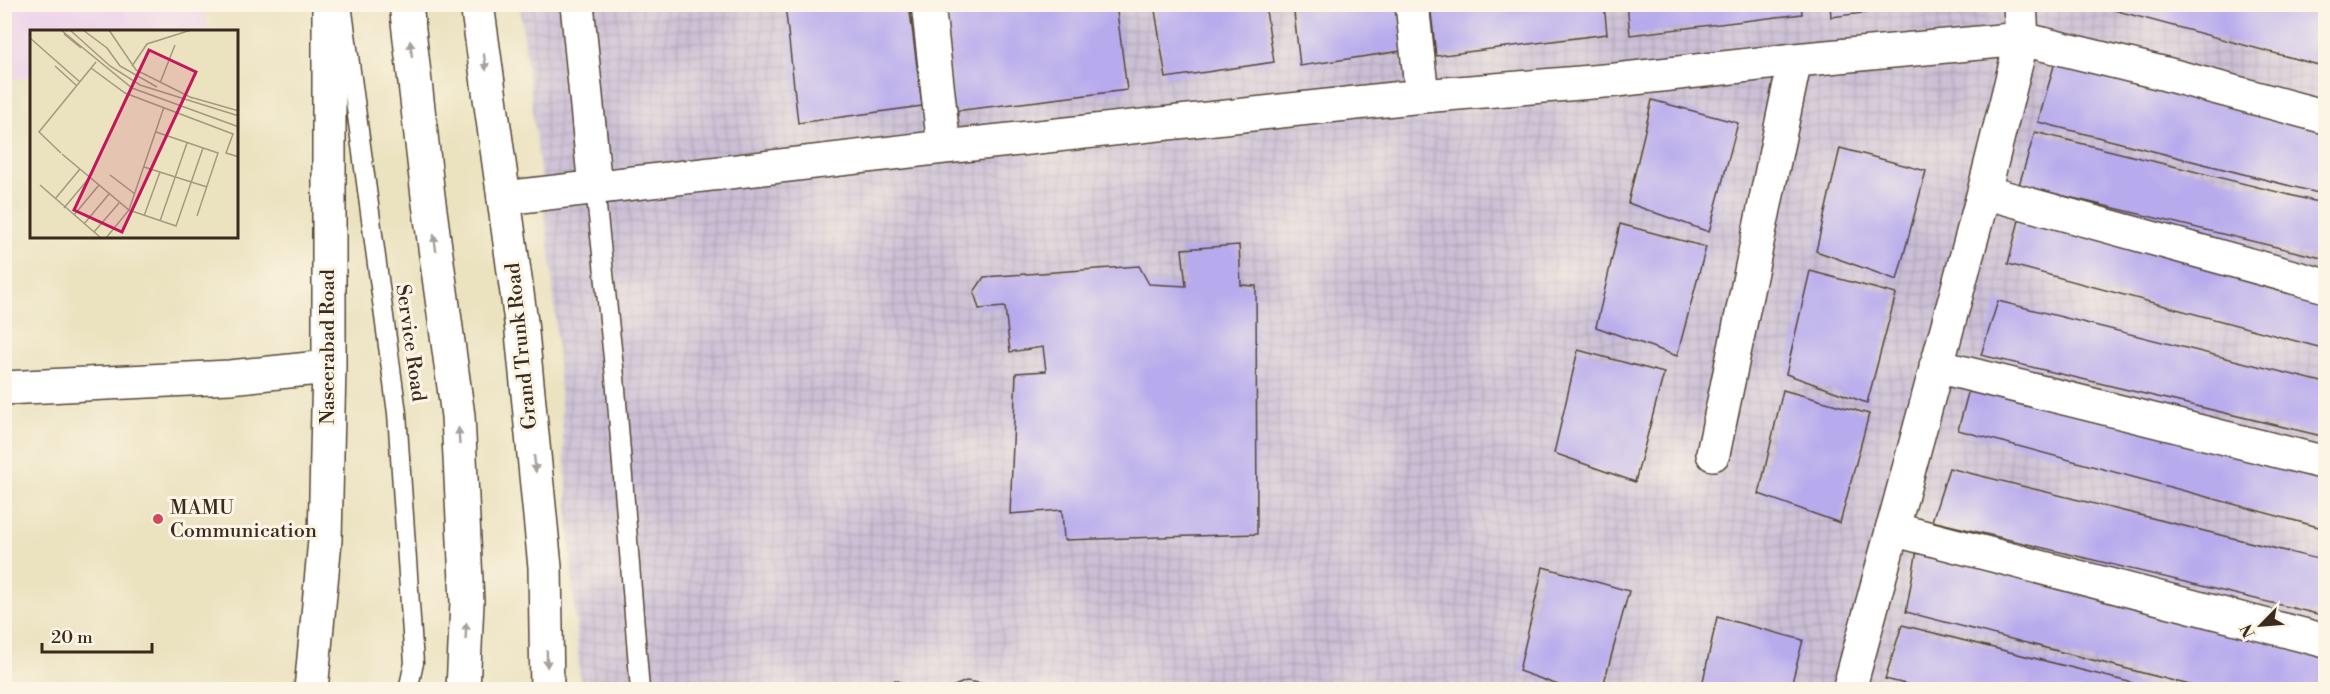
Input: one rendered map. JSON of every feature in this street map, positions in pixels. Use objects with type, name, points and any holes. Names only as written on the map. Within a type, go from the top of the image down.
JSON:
[{"type":"main road","name":"Naseerabad Road","points":[[311,690],[325,540],[329,367],[329,4]]},
{"type":"main road","points":[[406,4],[428,196],[458,416],[467,602],[463,690]]},
{"type":"main road","name":"Grand Trunk Road","points":[[477,4],[521,322],[545,567],[547,690]]},
{"type":"main road","points":[[577,4],[595,188]]},
{"type":"main road","points":[[928,4],[944,147]]},
{"type":"main road","points":[[1412,4],[1422,96]]},
{"type":"main road","points":[[1853,689],[1892,529],[1984,192],[2022,39],[2020,4]]},
{"type":"main road","points":[[504,198],[944,147],[1422,96],[1616,80],[1795,60],[2022,39],[2166,74],[2325,117]]},
{"type":"main road","points":[[1713,454],[1795,60]]},
{"type":"main road","points":[[1984,192],[2325,286]]},
{"type":"main road","points":[[1936,366],[2325,463]]},
{"type":"main road","points":[[4,388],[230,376],[329,367]]},
{"type":"main road","points":[[1892,529],[2325,641]]},
{"type":"lane","name":"Service Road","points":[[342,4],[397,413],[414,663],[408,690]]},
{"type":"lane","points":[[595,188],[615,377],[640,690]]},
{"type":"shaded area","points":[[4,5],[205,5],[207,30],[30,30],[30,77],[5,80]]},
{"type":"shaded area","points":[[520,5],[2325,5],[2325,689],[580,689],[552,272]]},
{"type":"building","points":[[785,4],[909,4],[922,106],[798,123]]},
{"type":"building","points":[[943,4],[1116,4],[1127,90],[955,111]]},
{"type":"building","points":[[1154,4],[1265,4],[1274,62],[1166,78]]},
{"type":"building","points":[[1293,4],[1402,4],[1408,50],[1300,66]]},
{"type":"building","points":[[1430,4],[1604,4],[1607,34],[1436,56]]},
{"type":"building","points":[[1627,4],[1801,4],[1802,14],[1630,35]]},
{"type":"building","points":[[1830,4],[1919,4],[1919,6],[1831,17]]},
{"type":"building","points":[[2326,4],[2326,67],[2095,5]]},
{"type":"building","points":[[2055,62],[2326,133],[2326,195],[2038,122]]},
{"type":"building","points":[[1652,100],[1738,123],[1709,232],[1628,203]]},
{"type":"building","points":[[2035,132],[2326,204],[2326,259],[2019,185]]},
{"type":"building","points":[[1840,148],[1926,171],[1897,280],[1816,251]]},
{"type":"building","points":[[2020,216],[2326,292],[2326,349],[2008,264]]},
{"type":"building","points":[[1620,224],[1706,247],[1677,356],[1596,327]]},
{"type":"building","points":[[1239,245],[1241,285],[1256,286],[1257,534],[1064,540],[1062,510],[1010,514],[1016,373],[1046,371],[1043,347],[1010,352],[1005,307],[979,309],[974,292],[984,277],[1139,266],[1149,284],[1186,286],[1182,249]]},
{"type":"building","points":[[1810,271],[1896,294],[1867,403],[1786,374]]},
{"type":"building","points":[[1998,301],[2326,383],[2326,437],[1981,355]]},
{"type":"building","points":[[1578,350],[1664,373],[1635,482],[1554,453]]},
{"type":"building","points":[[1971,382],[2326,470],[2326,529],[1958,430]]},
{"type":"building","points":[[1783,390],[1869,414],[1840,523],[1759,494]]},
{"type":"building","points":[[1949,468],[2326,561],[2326,616],[1932,521]]},
{"type":"building","points":[[1918,544],[2326,653],[2326,690],[2209,690],[1906,612]]},
{"type":"building","points":[[1543,567],[1629,591],[1602,690],[1572,690],[1519,671]]},
{"type":"building","points":[[1717,617],[1803,640],[1790,690],[1701,690]]},
{"type":"building","points":[[1902,625],[2157,690],[1930,690],[1885,679]]},
{"type":"building","points":[[895,680],[919,689],[919,690],[894,690]]},
{"type":"building","points":[[966,681],[1007,687],[1006,690],[945,690]]},
{"type":"place","name":"MAMU Communication","points":[[158,519]]}]
